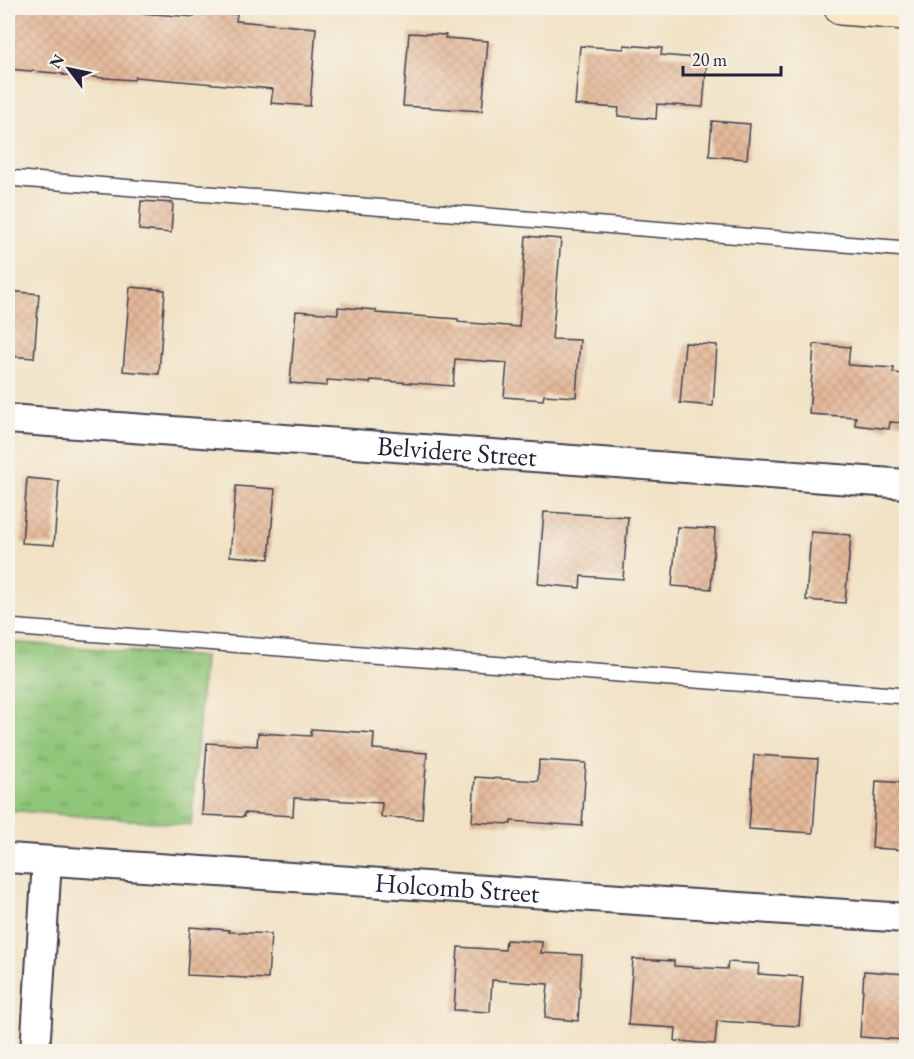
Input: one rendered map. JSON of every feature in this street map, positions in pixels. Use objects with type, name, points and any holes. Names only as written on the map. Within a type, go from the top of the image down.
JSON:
[{"type":"street","points":[[841,8],[906,13]]},
{"type":"street","name":"Belvidere Street","points":[[8,419],[906,484]]},
{"type":"street","name":"Holcomb Street","points":[[8,858],[906,918]]},
{"type":"street","points":[[35,1052],[47,861]]},
{"type":"lane","points":[[8,178],[906,249]]},
{"type":"lane","points":[[8,627],[906,696]]},
{"type":"green space","points":[[8,642],[204,657],[191,825],[8,810]]},
{"type":"building","points":[[8,8],[50,8],[101,12],[101,8],[140,8],[140,13],[194,17],[194,11],[237,14],[236,21],[316,28],[310,106],[271,103],[273,89],[135,77],[134,80],[63,75],[8,69]]},
{"type":"building","points":[[409,33],[488,41],[482,111],[403,106]]},
{"type":"building","points":[[624,45],[662,48],[661,55],[707,59],[703,107],[657,104],[656,119],[618,116],[619,108],[575,105],[580,46],[624,49]]},
{"type":"building","points":[[712,121],[750,124],[747,159],[709,156]]},
{"type":"building","points":[[141,201],[173,203],[171,233],[139,230]]},
{"type":"building","points":[[526,236],[561,239],[552,339],[580,340],[576,397],[544,395],[543,400],[504,397],[507,363],[455,359],[453,386],[371,380],[370,383],[327,380],[327,386],[290,383],[296,311],[338,314],[338,307],[519,327]]},
{"type":"building","points":[[130,287],[165,290],[159,374],[123,371]]},
{"type":"building","points":[[8,291],[39,294],[34,358],[8,356]]},
{"type":"building","points":[[685,343],[717,345],[713,406],[680,403]]},
{"type":"building","points":[[814,344],[850,347],[848,365],[894,368],[893,373],[906,374],[906,423],[890,422],[889,429],[855,425],[856,417],[809,414]]},
{"type":"building","points":[[27,478],[59,481],[54,545],[22,543]]},
{"type":"building","points":[[236,486],[275,489],[269,559],[230,556]]},
{"type":"building","points":[[544,512],[628,517],[623,579],[581,576],[580,588],[538,584]]},
{"type":"building","points":[[677,527],[715,529],[711,589],[672,586]]},
{"type":"building","points":[[811,532],[851,535],[845,603],[806,600]]},
{"type":"building","points":[[311,729],[374,733],[373,749],[427,753],[422,819],[381,817],[382,803],[294,798],[293,816],[244,813],[244,817],[202,815],[207,743],[257,746],[258,733],[311,736]]},
{"type":"building","points":[[754,755],[818,759],[813,833],[749,829]]},
{"type":"building","points":[[539,760],[586,763],[582,826],[511,821],[511,824],[472,822],[475,777],[538,781]]},
{"type":"building","points":[[876,781],[906,783],[906,850],[872,848]]},
{"type":"building","points":[[190,927],[271,934],[268,979],[187,975]]},
{"type":"building","points":[[506,940],[542,942],[541,953],[582,955],[578,1021],[545,1018],[548,984],[492,980],[490,1012],[454,1010],[458,947],[505,950]]},
{"type":"building","points":[[633,959],[674,961],[674,966],[727,969],[728,962],[759,964],[758,974],[803,977],[799,1026],[717,1021],[715,1044],[675,1041],[676,1028],[628,1025]]},
{"type":"building","points":[[864,971],[906,974],[906,1040],[860,1037]]}]
